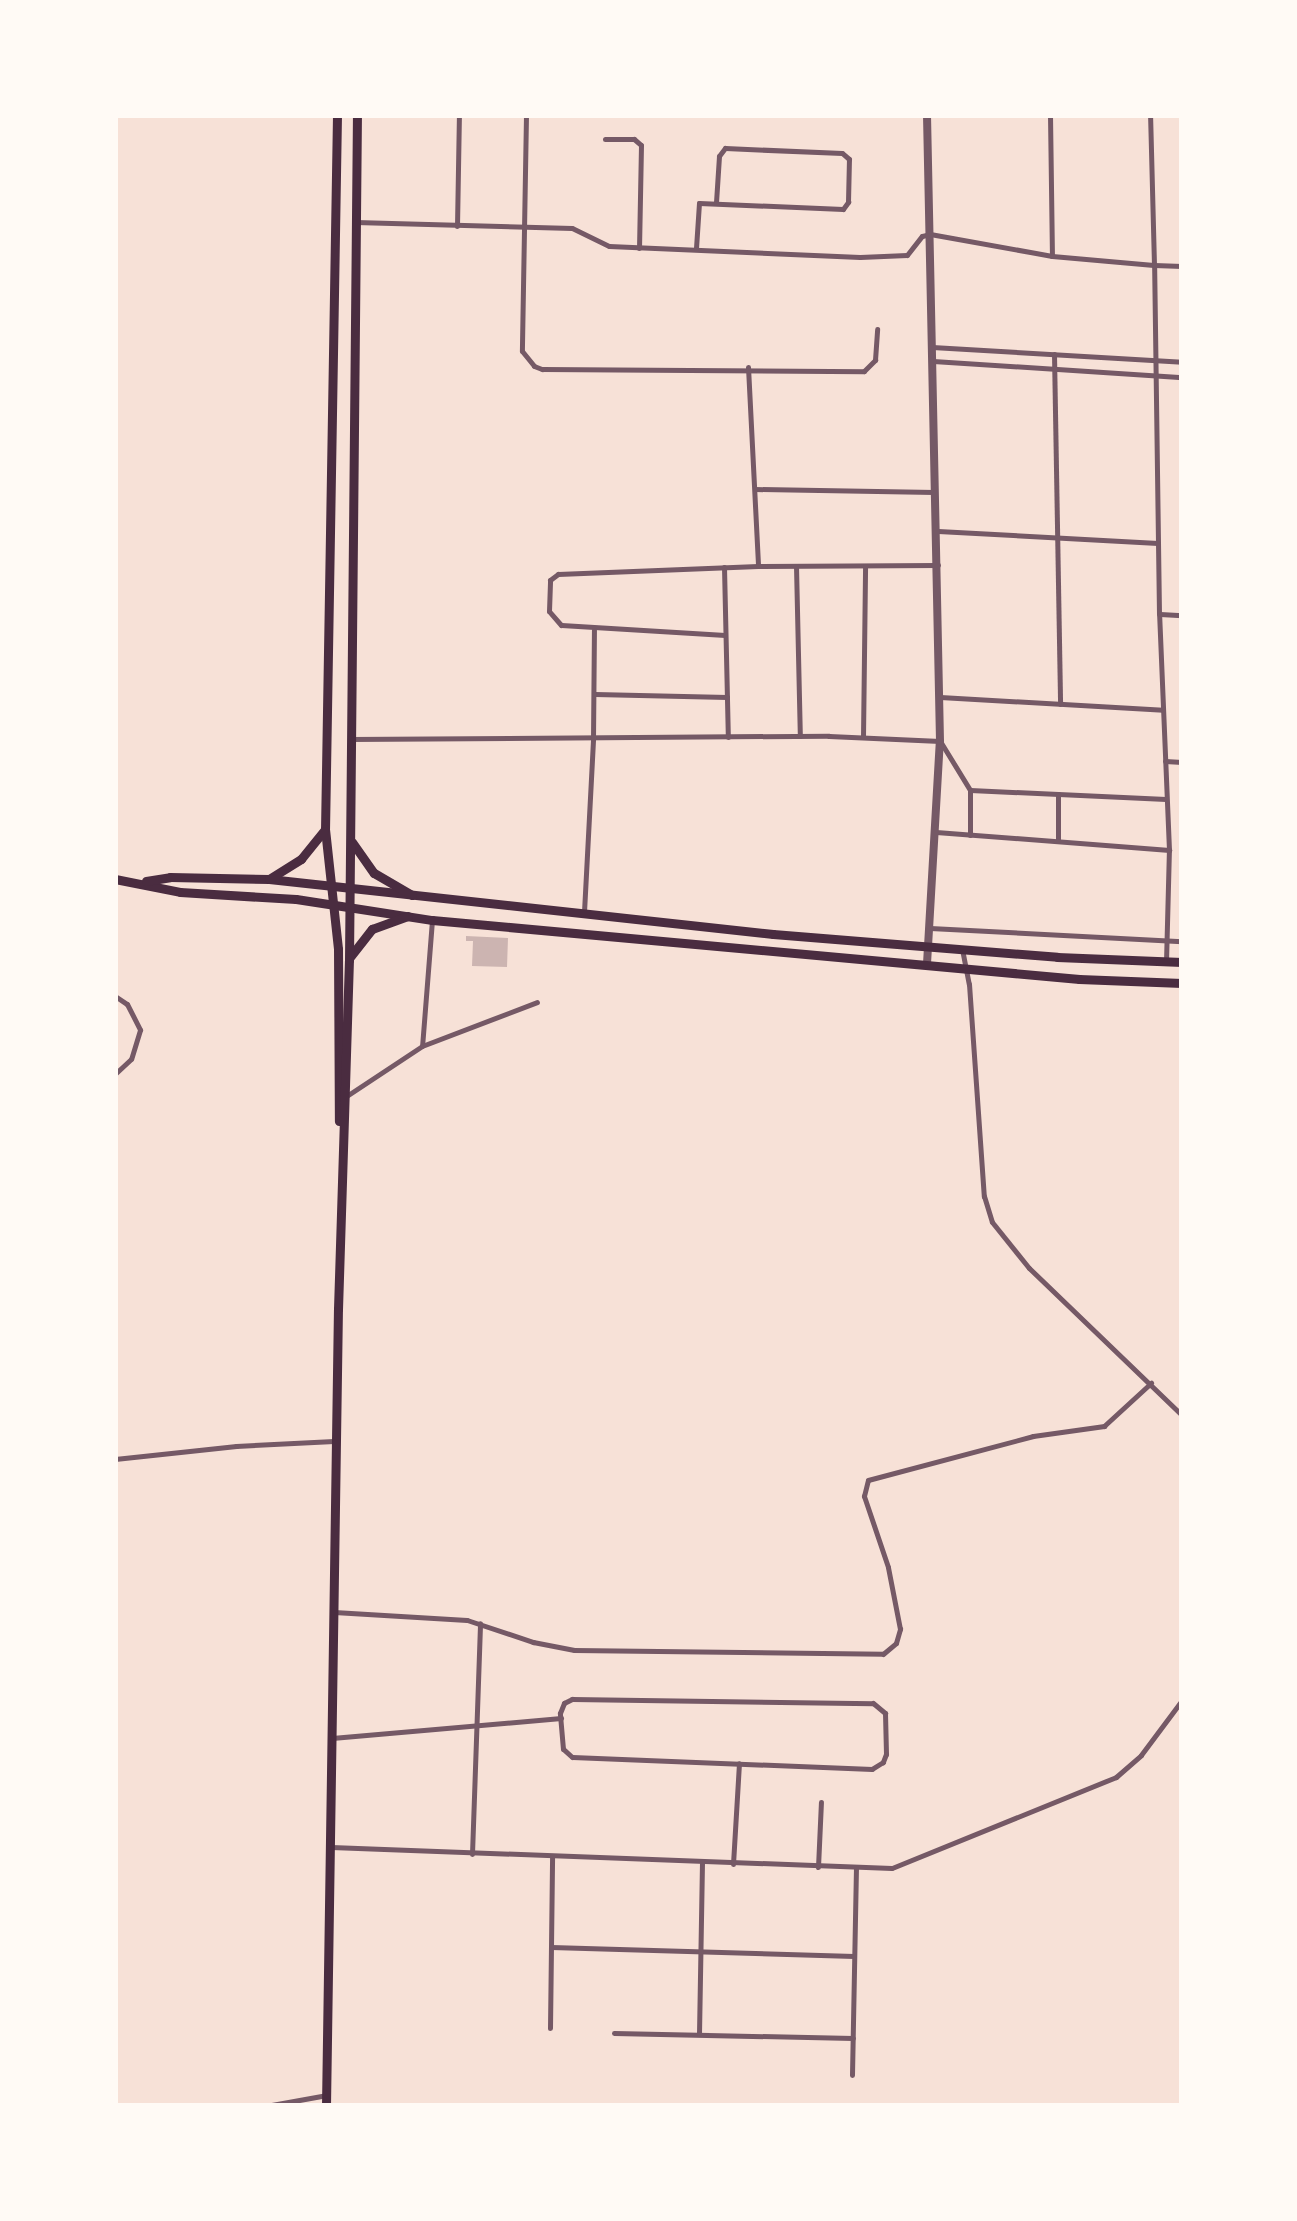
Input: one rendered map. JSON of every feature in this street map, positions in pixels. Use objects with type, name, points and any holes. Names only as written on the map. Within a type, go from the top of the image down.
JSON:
[{"type":"main road","points":[[338,115],[325,829],[338,949],[342,1138]]},
{"type":"main road","points":[[326,2100],[349,906],[356,115]]},
{"type":"main road","points":[[269,878],[302,859],[325,829]]},
{"type":"main road","points":[[350,837],[374,872],[412,895]]},
{"type":"main road","points":[[138,882],[170,877],[269,878],[774,934],[1182,962]]},
{"type":"main road","points":[[115,879],[180,892],[331,904],[432,920],[1182,983]]},
{"type":"main road","points":[[348,960],[372,930],[408,916]]},
{"type":"street","points":[[457,226],[459,115]]},
{"type":"street","points":[[526,115],[522,351],[534,366],[542,370],[869,370],[875,360],[877,329]]},
{"type":"street","points":[[927,115],[940,698],[927,964]]},
{"type":"street","points":[[1050,115],[1052,256]]},
{"type":"street","points":[[1150,115],[1159,614],[1169,850],[1166,962]]},
{"type":"street","points":[[605,139],[634,139],[640,145],[639,249]]},
{"type":"street","points":[[696,248],[697,207],[716,203],[843,209],[848,202],[848,159],[842,152],[725,148],[719,156],[716,203]]},
{"type":"street","points":[[355,222],[572,228],[599,244],[639,249],[900,257],[907,256],[922,236],[930,234],[1052,256],[1182,266]]},
{"type":"street","points":[[932,347],[1182,362]]},
{"type":"street","points":[[1054,354],[1060,704]]},
{"type":"street","points":[[933,360],[1182,377]]},
{"type":"street","points":[[748,367],[758,566]]},
{"type":"street","points":[[755,489],[936,492]]},
{"type":"street","points":[[938,531],[1158,543]]},
{"type":"street","points":[[726,635],[594,630],[554,622],[548,599],[554,576],[758,566],[938,565]]},
{"type":"street","points":[[796,566],[800,736]]},
{"type":"street","points":[[863,738],[864,566]]},
{"type":"street","points":[[724,567],[728,737]]},
{"type":"street","points":[[1159,614],[1182,615]]},
{"type":"street","points":[[584,913],[594,739],[594,630]]},
{"type":"street","points":[[594,694],[727,697]]},
{"type":"street","points":[[940,698],[1162,710]]},
{"type":"street","points":[[348,739],[800,736],[940,742]]},
{"type":"street","points":[[940,742],[970,790],[970,834]]},
{"type":"street","points":[[1164,761],[1182,762]]},
{"type":"street","points":[[970,790],[1166,799]]},
{"type":"street","points":[[1058,794],[1058,841]]},
{"type":"street","points":[[936,832],[1169,850]]},
{"type":"street","points":[[422,1046],[432,920]]},
{"type":"street","points":[[929,928],[1182,942]]},
{"type":"street","points":[[962,949],[962,966],[970,984],[984,1196],[992,1222],[1029,1268],[1182,1415]]},
{"type":"street","points":[[115,996],[137,1018],[140,1040],[131,1060],[115,1074]]},
{"type":"street","points":[[344,1097],[422,1046],[537,1002]]},
{"type":"street","points":[[334,1612],[480,1622],[533,1642],[574,1650],[883,1654],[896,1644],[900,1629],[888,1566],[864,1496],[868,1480],[1032,1436],[1104,1426],[1152,1384]]},
{"type":"street","points":[[115,1459],[236,1446],[336,1441]]},
{"type":"street","points":[[472,1854],[480,1622]]},
{"type":"street","points":[[572,1698],[869,1703],[885,1714],[886,1754],[876,1768],[572,1757],[563,1749],[561,1718],[562,1706],[572,1698]]},
{"type":"street","points":[[331,1847],[818,1867],[900,1866],[1102,1785],[1141,1755],[1182,1700]]},
{"type":"street","points":[[332,1738],[561,1718]]},
{"type":"street","points":[[733,1864],[740,1764]]},
{"type":"street","points":[[818,1867],[820,1802]]},
{"type":"street","points":[[550,2028],[552,1857]]},
{"type":"street","points":[[699,2035],[702,1862]]},
{"type":"street","points":[[852,2075],[856,1868]]},
{"type":"street","points":[[551,1947],[854,1956]]},
{"type":"street","points":[[614,2033],[853,2038]]},
{"type":"street","points":[[266,2106],[326,2100]]},
{"type":"building","points":[[466,936],[508,938],[507,967],[472,966],[473,941],[466,941]]}]
